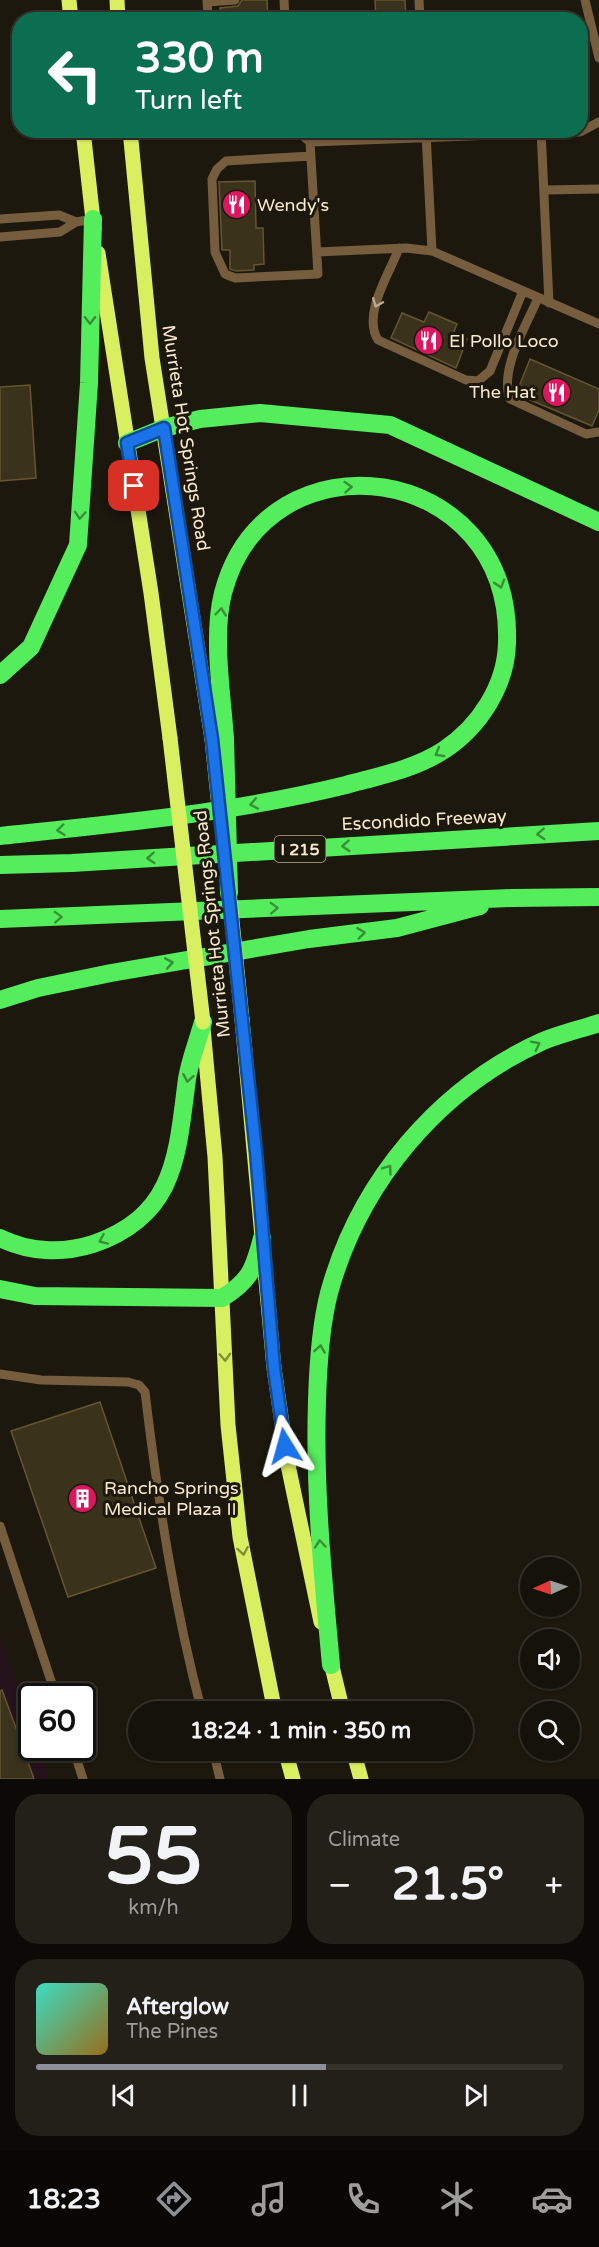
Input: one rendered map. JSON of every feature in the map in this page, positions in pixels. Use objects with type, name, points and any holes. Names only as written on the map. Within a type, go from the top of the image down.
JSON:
[{"type":"highway","points":[[0,675],[31,647],[78,545],[89,383],[85,220]]},
{"type":"highway","points":[[127,443],[164,428],[200,419],[260,413],[390,425],[599,522]]},
{"type":"highway","points":[[0,836],[198,814],[300,795],[404,769],[442,752],[461,738],[479,718],[503,673],[507,650],[505,599],[497,573],[471,532],[443,509],[399,490],[375,486],[337,488],[313,494],[279,510],[250,536],[238,555],[222,597],[219,628],[218,739],[229,893]]},
{"type":"highway","name":"Escondido Freeway","points":[[0,865],[72,863],[599,831]]},
{"type":"highway","points":[[0,919],[512,898],[599,897]]},
{"type":"highway","points":[[0,1000],[38,988],[123,971],[309,939],[398,928],[512,898]]},
{"type":"highway","points":[[0,1238],[36,1249],[81,1248],[124,1230],[144,1214],[160,1196],[176,1160],[188,1076],[203,1022]]},
{"type":"highway","points":[[331,1665],[318,1519],[316,1435],[318,1360],[329,1294],[353,1226],[387,1169],[429,1120],[457,1095],[483,1074],[543,1041],[599,1023]]},
{"type":"highway","points":[[0,1289],[34,1296],[222,1298],[240,1287],[253,1270],[262,1238]]},
{"type":"main road","name":"Murrieta Hot Springs Road","points":[[83,138],[85,220],[127,443],[170,738],[203,1022],[215,1157],[228,1425],[240,1537],[273,1701]]},
{"type":"main road","name":"Murrieta Hot Springs Road","points":[[131,138],[152,358],[218,739]]},
{"type":"main road","name":"Murrieta Hot Springs Road","points":[[229,893],[274,1368],[288,1465],[309,1572],[340,1701]]},
{"type":"main road","points":[[288,1761],[292,1779]]},
{"type":"main road","points":[[356,1761],[361,1779]]},
{"type":"lane","points":[[207,1],[235,0]]},
{"type":"lane","points":[[588,12],[599,58]]},
{"type":"lane","points":[[305,138],[310,142],[368,138]]},
{"type":"lane","points":[[426,138],[432,251]]},
{"type":"lane","points":[[541,138],[549,303]]},
{"type":"lane","points":[[310,142],[311,156],[317,252],[318,274],[235,278],[225,274],[215,252],[212,179],[217,169],[226,161],[311,156]]},
{"type":"lane","points":[[544,190],[599,189]]},
{"type":"lane","points":[[0,219],[59,216],[85,220]]},
{"type":"lane","points":[[0,237],[60,232],[85,220]]},
{"type":"lane","points":[[399,248],[372,316],[372,331],[378,340],[466,380],[478,381],[490,371],[523,291]]},
{"type":"lane","points":[[317,252],[399,248],[432,251],[599,324]]},
{"type":"lane","points":[[538,298],[507,374],[506,388],[510,399],[586,434],[599,432]]},
{"type":"lane","points":[[0,1374],[41,1380],[128,1382],[139,1385],[145,1392],[159,1509],[188,1658],[199,1701]]},
{"type":"lane","points":[[0,1526],[52,1683]]},
{"type":"lane","points":[[77,1761],[83,1779]]},
{"type":"lane","points":[[216,1761],[220,1779]]},
{"type":"shaded area","points":[[0,1637],[18,1690],[18,1734],[0,1684]]},
{"type":"shaded area","points":[[28,1761],[43,1761],[49,1779],[34,1779]]},
{"type":"building","points":[[242,0],[267,0],[268,12],[220,12],[220,8],[238,6]]},
{"type":"building","points":[[375,0],[405,0],[406,12],[376,12]]},
{"type":"building","name":"Wendy's","points":[[255,181],[256,228],[263,228],[264,264],[254,265],[254,270],[236,271],[230,269],[230,250],[222,250],[219,182]]},
{"type":"building","name":"El Pollo Loco","points":[[429,312],[457,324],[453,334],[467,339],[456,368],[391,338],[402,313],[424,322]]},
{"type":"building","name":"The Hat","points":[[530,359],[599,389],[599,410],[592,426],[516,394]]},
{"type":"building","points":[[30,385],[36,478],[0,481],[0,387]]},
{"type":"building","name":"Rancho Springs Medical Plaza II","points":[[100,1402],[156,1568],[68,1597],[11,1431]]},
{"type":"building","points":[[2,1690],[18,1734],[18,1761],[28,1761],[34,1779],[0,1779],[0,1691]]},
{"type":"place","name":"Wendy's","points":[[236,205]]},
{"type":"place","name":"El Pollo Loco","points":[[428,341]]},
{"type":"place","name":"The Hat","points":[[557,392]]},
{"type":"place","name":"Rancho Springs Medical Plaza II","points":[[83,1498]]},
{"type":"route","points":[[134,486],[127,443],[164,428],[212,739],[256,1152],[274,1368],[285,1446]]}]
